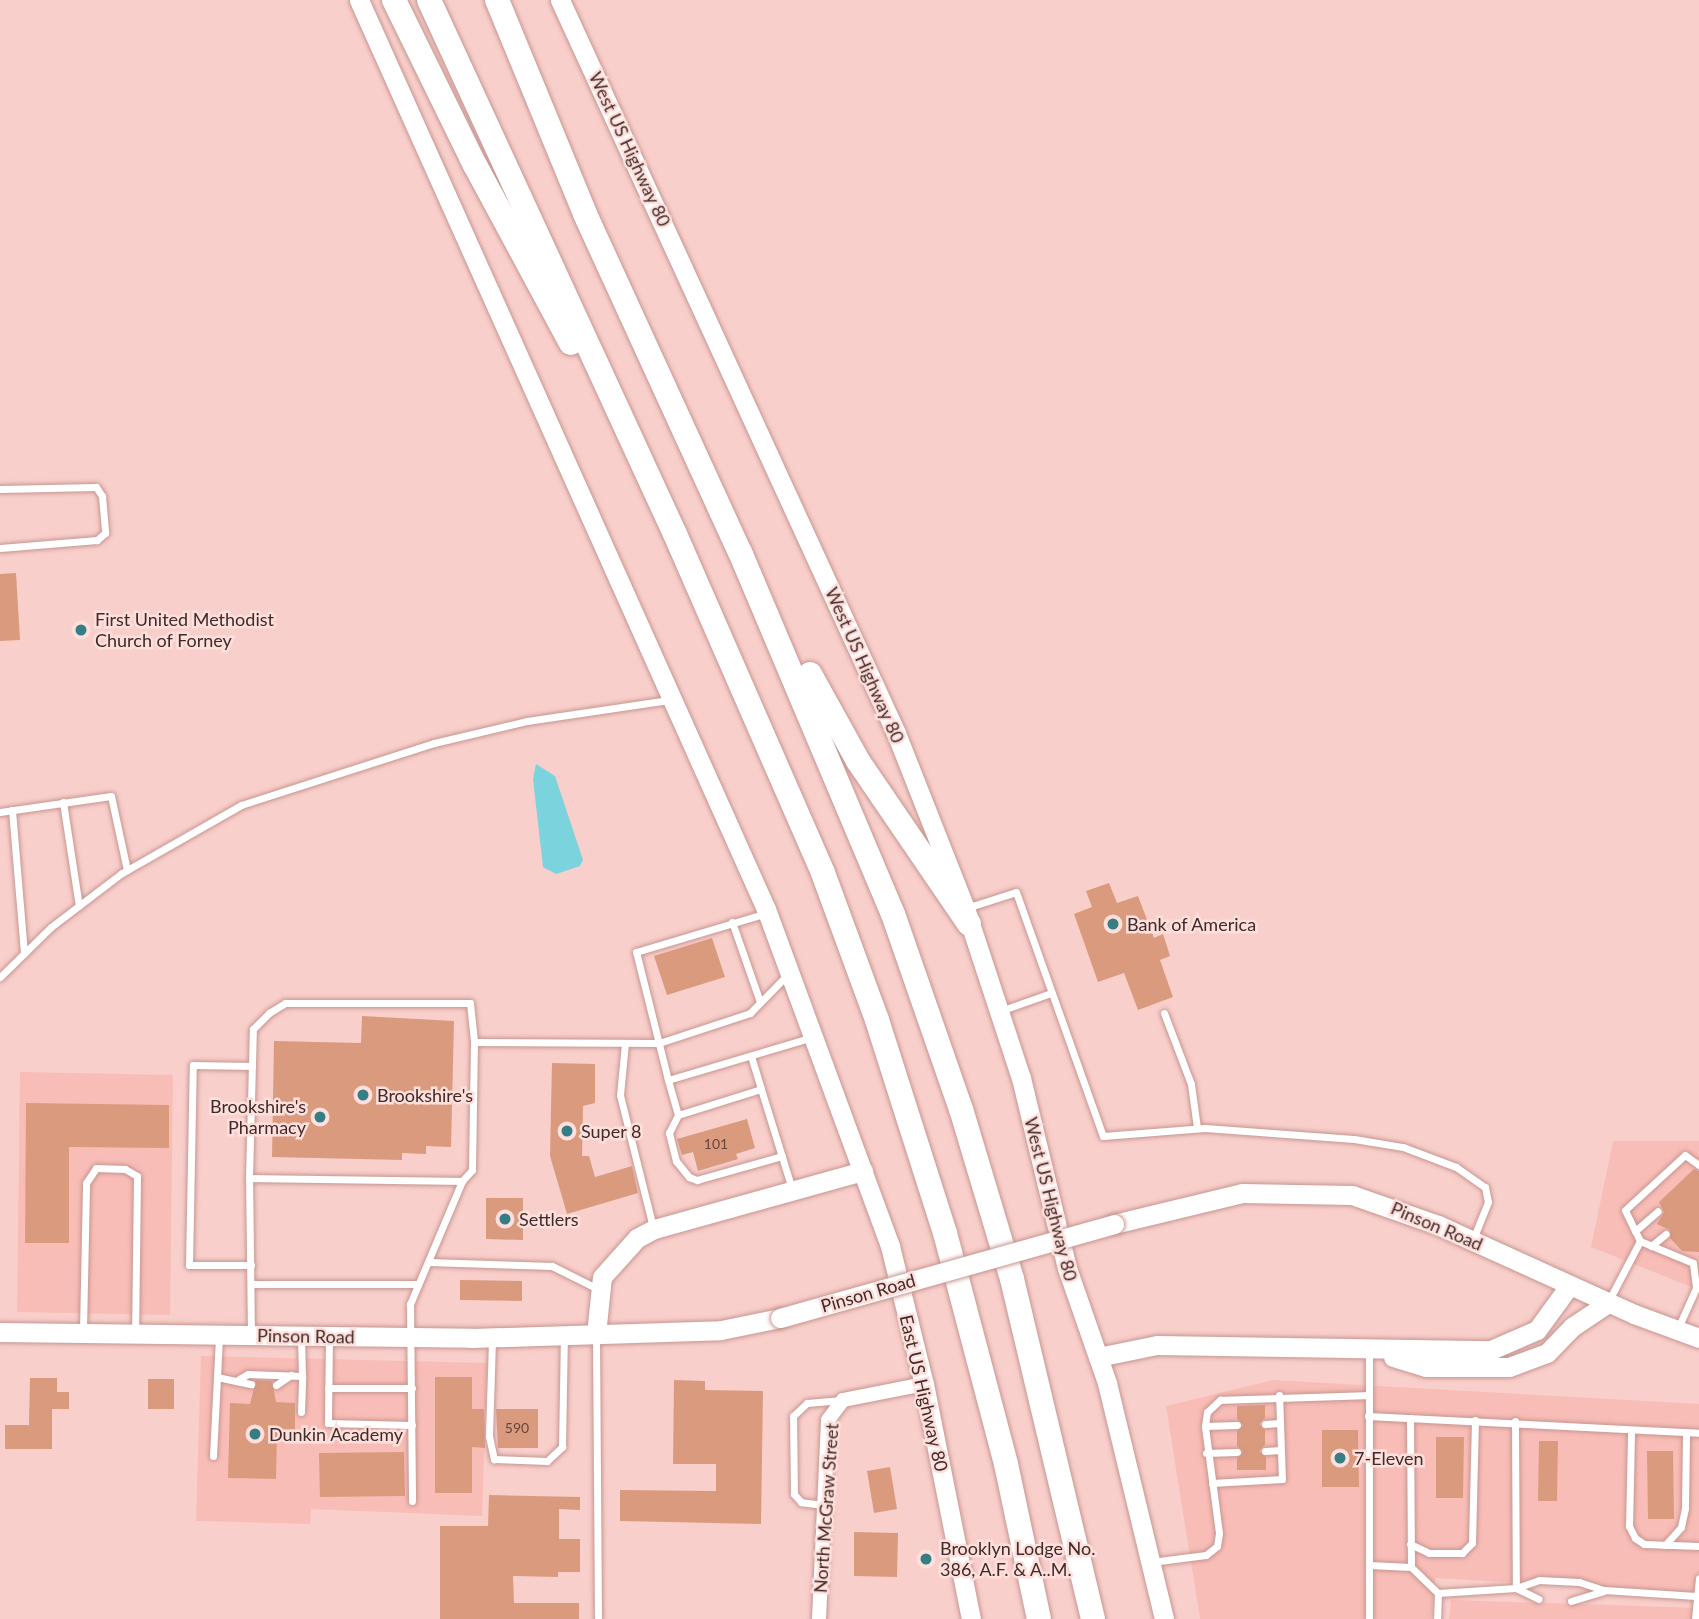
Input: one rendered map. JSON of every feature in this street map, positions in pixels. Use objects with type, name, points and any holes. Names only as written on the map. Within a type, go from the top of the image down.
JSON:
[{"type":"highway","points":[[394,0],[504,222],[675,534]]},
{"type":"highway","points":[[429,0],[675,534],[803,824],[897,1079],[970,1321],[1039,1619]]},
{"type":"highway","points":[[497,0],[585,214],[740,552],[872,859],[961,1110],[1028,1339],[1093,1619]]},
{"type":"highway","points":[[740,552],[790,630],[840,732],[967,916]]},
{"type":"main road","points":[[359,0],[768,913],[811,1038],[863,1171],[654,1229],[619,1253],[602,1277],[596,1334]]},
{"type":"main road","name":"West US Highway 80","points":[[560,0],[896,733],[967,916],[1000,1011],[1067,1268],[1098,1357]]},
{"type":"main road","name":"East US Highway 80","points":[[863,1171],[890,1246],[924,1384],[971,1619]]},
{"type":"main road","name":"Pinson Road","points":[[0,1332],[493,1338],[721,1330],[780,1318],[1114,1224],[1233,1195],[1332,1193],[1367,1198],[1473,1240],[1569,1286],[1676,1332],[1699,1338]]},
{"type":"main road","points":[[1164,1619],[1098,1357],[1157,1345],[1465,1352],[1504,1347],[1537,1331],[1569,1286]]},
{"type":"main road","points":[[1369,1350],[1426,1367],[1509,1367],[1547,1353],[1572,1327],[1608,1303]]},
{"type":"street","name":"North McGraw Street","points":[[819,1619],[828,1420],[843,1400],[924,1384]]},
{"type":"lane","points":[[0,489],[96,487],[102,496],[105,533],[97,540],[0,548]]},
{"type":"lane","points":[[0,977],[79,906],[127,870],[241,804],[318,777],[527,721],[671,699]]},
{"type":"lane","points":[[0,811],[111,796],[127,870]]},
{"type":"lane","points":[[63,802],[79,906]]},
{"type":"lane","points":[[12,810],[24,953]]},
{"type":"lane","points":[[967,916],[1016,892],[1103,1136],[1197,1128],[1362,1140],[1438,1159],[1471,1174],[1485,1187],[1488,1202],[1473,1240]]},
{"type":"lane","points":[[768,913],[636,952],[678,1115],[669,1133],[676,1161],[689,1177],[697,1180],[782,1156]]},
{"type":"lane","points":[[732,922],[761,1002]]},
{"type":"lane","points":[[474,1042],[659,1042],[750,1013],[788,974]]},
{"type":"lane","points":[[1000,1011],[1051,993]]},
{"type":"lane","points":[[251,1336],[249,1178],[253,1029],[285,1003],[470,1003],[474,1042],[472,1170],[463,1181],[410,1304],[412,1501]]},
{"type":"lane","points":[[1164,1013],[1191,1084],[1197,1128]]},
{"type":"lane","points":[[668,1080],[811,1038]]},
{"type":"lane","points":[[625,1043],[620,1095],[654,1229]]},
{"type":"lane","points":[[751,1056],[792,1190]]},
{"type":"lane","points":[[251,1265],[189,1265],[193,1065],[252,1066]]},
{"type":"lane","points":[[678,1115],[761,1089]]},
{"type":"lane","points":[[1676,1332],[1696,1288],[1696,1261],[1640,1241],[1625,1210],[1685,1154],[1699,1165]]},
{"type":"lane","points":[[83,1333],[86,1183],[96,1168],[125,1168],[137,1176],[135,1334]]},
{"type":"lane","points":[[249,1178],[463,1181]]},
{"type":"lane","points":[[1635,1231],[1658,1211]]},
{"type":"lane","points":[[1651,1246],[1666,1234]]},
{"type":"lane","points":[[1608,1303],[1640,1241]]},
{"type":"lane","points":[[428,1262],[552,1266],[600,1290]]},
{"type":"lane","points":[[251,1284],[418,1284]]},
{"type":"lane","points":[[596,1334],[598,1619]]},
{"type":"lane","points":[[213,1456],[219,1335]]},
{"type":"lane","points":[[493,1338],[489,1436],[494,1459],[547,1461],[562,1447],[564,1335]]},
{"type":"lane","points":[[301,1336],[301,1412]]},
{"type":"lane","points":[[329,1336],[328,1423],[412,1425]]},
{"type":"lane","points":[[1369,1350],[1369,1619]]},
{"type":"lane","points":[[239,1380],[248,1374],[302,1376]]},
{"type":"lane","points":[[276,1385],[291,1375]]},
{"type":"lane","points":[[217,1377],[251,1384]]},
{"type":"lane","points":[[328,1388],[412,1388]]},
{"type":"lane","points":[[1150,1562],[1206,1555],[1217,1546],[1205,1426],[1207,1412],[1220,1400],[1279,1395],[1368,1395]]},
{"type":"lane","points":[[1212,1483],[1282,1479],[1279,1395]]},
{"type":"lane","points":[[825,1505],[812,1505],[794,1494],[793,1416],[807,1403],[843,1400]]},
{"type":"lane","points":[[1368,1416],[1515,1421],[1630,1433],[1699,1433]]},
{"type":"lane","points":[[1410,1418],[1411,1567]]},
{"type":"lane","points":[[1410,1544],[1429,1553],[1462,1553],[1472,1543],[1475,1420]]},
{"type":"lane","points":[[1515,1421],[1516,1588]]},
{"type":"lane","points":[[1265,1424],[1280,1423]]},
{"type":"lane","points":[[1205,1426],[1237,1424]]},
{"type":"lane","points":[[1665,1545],[1681,1527],[1685,1508],[1686,1432]]},
{"type":"lane","points":[[1630,1433],[1629,1526],[1644,1544],[1699,1546]]},
{"type":"lane","points":[[1265,1451],[1281,1450]]},
{"type":"lane","points":[[1206,1454],[1237,1452]]},
{"type":"lane","points":[[1368,1565],[1411,1567],[1438,1593],[1516,1588],[1539,1580],[1579,1581],[1604,1590],[1696,1596]]},
{"type":"lane","points":[[1695,1619],[1699,1578]]},
{"type":"lane","points":[[1516,1588],[1539,1599]]},
{"type":"lane","points":[[1571,1601],[1604,1590]]},
{"type":"lane","points":[[1437,1619],[1438,1593]]},
{"type":"shaded area","points":[[20,1072],[173,1075],[170,1315],[17,1312]]},
{"type":"shaded area","points":[[1613,1141],[1699,1141],[1699,1290],[1591,1247]]},
{"type":"shaded area","points":[[201,1356],[487,1363],[482,1516],[311,1509],[310,1524],[196,1521]]},
{"type":"shaded area","points":[[1273,1380],[1699,1404],[1699,1593],[1435,1578],[1431,1619],[1200,1619],[1166,1406]]},
{"type":"shaded area","points":[[1451,1600],[1699,1608],[1699,1619],[1449,1619]]},
{"type":"water","points":[[536,764],[555,776],[583,860],[580,866],[556,874],[543,867],[533,779]]},
{"type":"building","points":[[16,573],[20,640],[0,641],[0,574]]},
{"type":"building","name":"Bank of America","points":[[1109,883],[1117,903],[1138,896],[1154,938],[1163,934],[1170,956],[1160,960],[1173,997],[1138,1010],[1124,973],[1098,982],[1074,914],[1092,907],[1086,891]]},
{"type":"building","points":[[712,938],[725,977],[667,995],[654,956]]},
{"type":"building","name":"Brookshire's","points":[[362,1016],[454,1021],[451,1147],[426,1146],[426,1154],[402,1153],[402,1160],[272,1157],[274,1041],[361,1043]]},
{"type":"building","name":"Super 8","points":[[552,1063],[595,1064],[595,1103],[583,1106],[582,1156],[589,1156],[595,1177],[632,1166],[638,1193],[567,1214],[550,1156]]},
{"type":"building","points":[[26,1103],[169,1105],[169,1148],[69,1147],[69,1243],[25,1243]]},
{"type":"building","points":[[747,1119],[755,1148],[736,1154],[738,1159],[698,1171],[693,1152],[682,1155],[677,1139]]},
{"type":"building","points":[[1694,1169],[1699,1171],[1699,1252],[1682,1251],[1670,1238],[1670,1230],[1657,1224],[1664,1212],[1659,1202]]},
{"type":"building","name":"Settlers","points":[[486,1198],[523,1198],[523,1240],[486,1239]]},
{"type":"building","points":[[460,1280],[522,1281],[522,1301],[460,1300]]},
{"type":"building","points":[[435,1377],[472,1377],[472,1409],[484,1409],[485,1448],[472,1447],[472,1493],[435,1493]]},
{"type":"building","points":[[30,1378],[57,1378],[57,1392],[69,1392],[69,1409],[52,1409],[52,1449],[5,1449],[5,1425],[29,1425]]},
{"type":"building","points":[[148,1379],[174,1379],[174,1409],[148,1409]]},
{"type":"building","points":[[256,1380],[272,1381],[276,1402],[295,1403],[295,1436],[277,1436],[276,1479],[228,1478],[230,1403],[250,1404]]},
{"type":"building","points":[[674,1380],[705,1381],[705,1390],[763,1391],[761,1524],[620,1521],[620,1490],[716,1491],[716,1464],[673,1464]]},
{"type":"building","points":[[1265,1405],[1265,1418],[1259,1424],[1265,1430],[1265,1445],[1259,1451],[1266,1457],[1266,1470],[1237,1470],[1237,1458],[1243,1452],[1237,1446],[1237,1431],[1243,1425],[1237,1419],[1237,1406]]},
{"type":"building","points":[[496,1409],[538,1409],[538,1448],[498,1448]]},
{"type":"building","name":"7-Eleven","points":[[1322,1430],[1358,1430],[1359,1487],[1322,1487]]},
{"type":"building","points":[[1436,1437],[1464,1437],[1463,1498],[1436,1498]]},
{"type":"building","points":[[1539,1441],[1558,1441],[1557,1501],[1538,1501]]},
{"type":"building","points":[[1647,1451],[1673,1451],[1674,1519],[1648,1519]]},
{"type":"building","points":[[404,1452],[405,1496],[320,1497],[319,1453]]},
{"type":"building","points":[[890,1467],[897,1509],[874,1513],[867,1471]]},
{"type":"building","points":[[489,1495],[580,1497],[580,1510],[559,1509],[559,1539],[580,1539],[580,1572],[558,1572],[558,1577],[513,1576],[514,1603],[579,1603],[579,1619],[440,1619],[440,1526],[488,1526]]},
{"type":"building","points":[[854,1532],[898,1533],[897,1577],[854,1576]]},
{"type":"place","name":"First United Methodist Church of Forney","points":[[81,630]]},
{"type":"place","name":"Bank of America","points":[[1113,924]]},
{"type":"place","name":"Brookshire's","points":[[363,1095]]},
{"type":"place","name":"Brookshire's Pharmacy","points":[[320,1117]]},
{"type":"place","name":"Super 8","points":[[567,1131]]},
{"type":"place","name":"Settlers","points":[[505,1219]]},
{"type":"place","name":"Dunkin Academy","points":[[255,1434]]},
{"type":"place","name":"7-Eleven","points":[[1340,1458]]},
{"type":"place","name":"Brooklyn Lodge No. 386, A.F. & A..M.","points":[[926,1559]]}]
